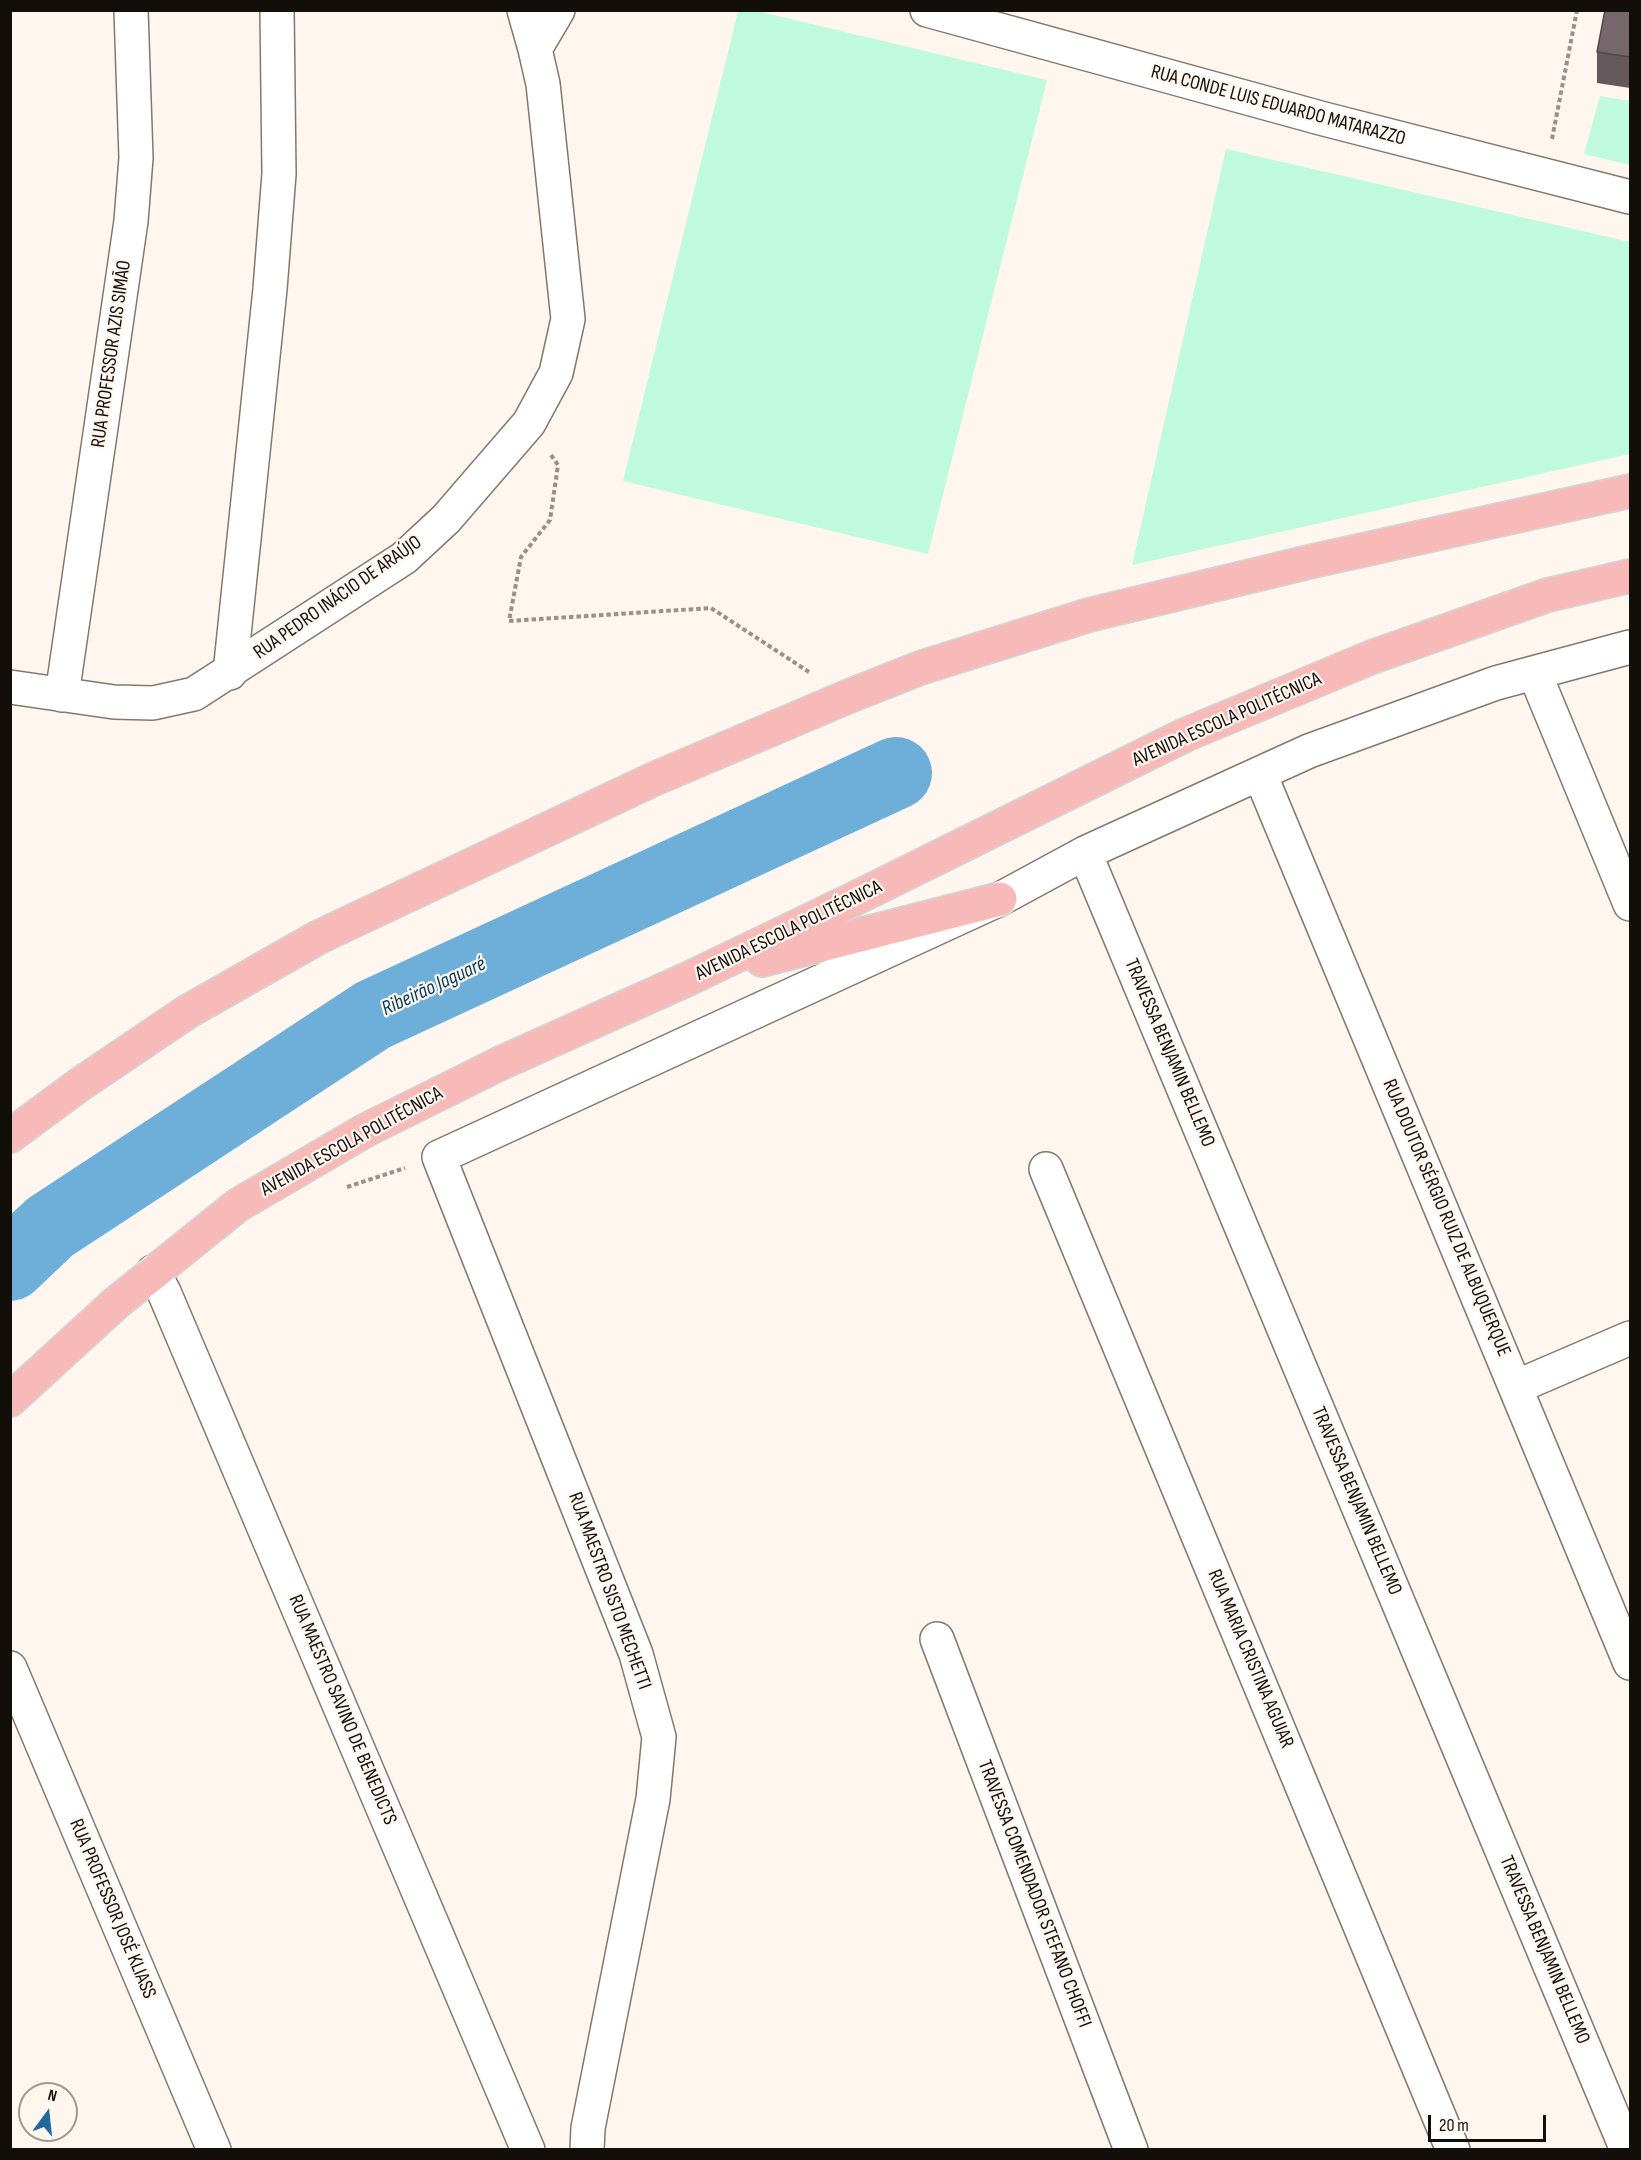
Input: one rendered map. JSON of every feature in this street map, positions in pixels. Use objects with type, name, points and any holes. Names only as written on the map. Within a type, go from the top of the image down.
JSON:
[{"type":"highway","points":[[10,1136],[79,1085],[187,1012],[319,937],[654,779],[847,697],[920,668],[1089,615],[1313,561],[1630,491]]},
{"type":"highway","name":"AVENIDA ESCOLA POLITÉCNICA","points":[[10,1400],[116,1302],[238,1205],[366,1130],[501,1063],[690,978],[1185,735],[1372,657],[1548,595],[1630,576]]},
{"type":"highway","points":[[690,978],[1000,899]]},
{"type":"street","name":"RUA PROFESSOR AZIS SIMÃO","points":[[62,695],[131,221],[136,158],[131,10]]},
{"type":"street","points":[[230,673],[270,289],[279,174],[278,10]]},
{"type":"street","name":"RUA PEDRO INÁCIO DE ARAÚJO","points":[[10,687],[114,702],[153,703],[194,694],[230,673],[404,558],[446,519],[529,423],[556,373],[568,318],[543,84],[524,10]]},
{"type":"street","points":[[535,49],[558,10]]},
{"type":"street","name":"RUA CONDE LUIS EDUARDO MATARAZZO","points":[[927,10],[1324,119],[1630,197]]},
{"type":"street","points":[[1000,899],[1085,853],[1309,751],[1496,683],[1630,647]]},
{"type":"street","points":[[1535,674],[1630,904]]},
{"type":"street","name":"RUA DOUTOR SÉRGIO RUIZ DE ALBUQUERQUE","points":[[1260,774],[1630,1663]]},
{"type":"street","name":"TRAVESSA BENJAMIN BELLEMO","points":[[1085,853],[1627,2150]]},
{"type":"street","name":"RUA MAESTRO SISTO MECHETTI","points":[[587,2150],[588,2128],[653,1798],[659,1737],[636,1654],[439,1157],[1000,899]]},
{"type":"street","name":"RUA MARIA CRISTINA AGUIAR","points":[[1046,1169],[1453,2150]]},
{"type":"street","name":"RUA MAESTRO SAVINO DE BENEDICTS","points":[[153,1272],[164,1292],[528,2150]]},
{"type":"street","points":[[1516,1387],[1630,1338]]},
{"type":"street","name":"TRAVESSA COMENDADOR STEFANO CHOFFI","points":[[937,1639],[1131,2150]]},
{"type":"street","name":"RUA PROFESSOR JOSÉ KLIASS","points":[[10,1668],[214,2150]]},
{"type":"path","points":[[1551,142],[1577,10]]},
{"type":"path","points":[[529,423],[558,465],[550,520],[521,557],[509,621],[711,608],[847,697]]},
{"type":"green space","points":[[738,11],[757,11],[1047,80],[928,554],[623,481]]},
{"type":"green space","points":[[1600,96],[1630,101],[1630,165],[1584,154]]},
{"type":"green space","points":[[1226,149],[1630,242],[1630,454],[1132,565]]},
{"type":"building","points":[[1605,10],[1630,10],[1630,57],[1597,52]]},
{"type":"waterway","name":"Ribeirão Jaguaré","points":[[10,1265],[50,1227],[373,1015],[896,773]]}]
